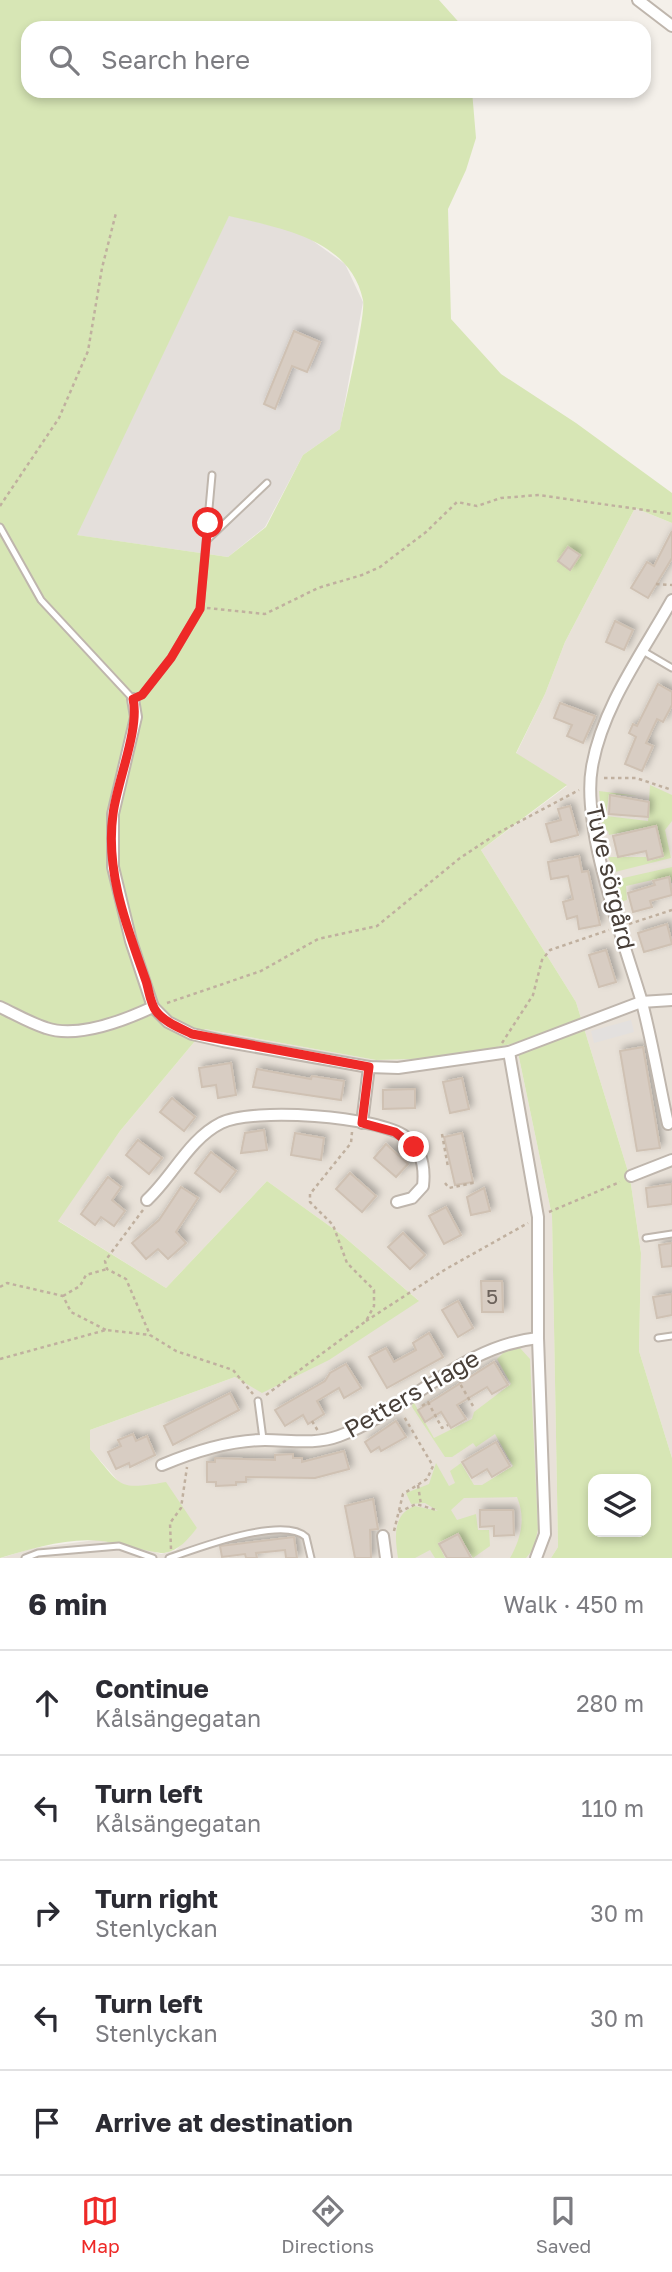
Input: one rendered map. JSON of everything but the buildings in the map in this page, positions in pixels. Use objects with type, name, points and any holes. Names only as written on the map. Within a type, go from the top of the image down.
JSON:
[{"type":"street","points":[[638,0],[672,26]]},
{"type":"street","name":"Tuve sörgård","points":[[668,1124],[641,1002],[618,928],[593,819],[590,783],[600,738],[627,678],[672,600]]},
{"type":"street","points":[[133,699],[136,717],[122,767],[110,841],[115,883],[153,1007],[168,1022],[192,1034],[369,1067],[398,1069],[505,1053],[641,1002],[672,1000]]},
{"type":"street","points":[[0,1007],[47,1029],[64,1031],[83,1029],[153,1007]]},
{"type":"street","points":[[505,1053],[538,1217],[538,1338],[545,1534],[536,1558]]},
{"type":"street","points":[[358,1123],[369,1067]]},
{"type":"street","points":[[659,1086],[672,1085]]},
{"type":"street","points":[[147,1200],[164,1185],[206,1132],[223,1122],[260,1113],[358,1123],[407,1138],[422,1162],[423,1186],[412,1198],[397,1202]]},
{"type":"street","points":[[632,1176],[672,1160]]},
{"type":"street","name":"Petters Hage","points":[[162,1465],[190,1453],[263,1439],[288,1442],[335,1438],[352,1431],[468,1359],[496,1346],[538,1338]]},
{"type":"street","points":[[386,1558],[388,1537]]},
{"type":"lane","points":[[0,527],[41,600],[133,699],[142,695],[171,658],[200,609],[212,475]]},
{"type":"lane","points":[[207,540],[267,483]]},
{"type":"lane","points":[[643,651],[672,668]]},
{"type":"lane","points":[[646,1238],[672,1234]]},
{"type":"lane","points":[[658,1338],[672,1336]]},
{"type":"lane","points":[[258,1401],[263,1439]]},
{"type":"lane","points":[[168,1556],[216,1540],[293,1530],[306,1536],[311,1558]]},
{"type":"lane","points":[[25,1558],[38,1553],[119,1546],[153,1558]]},
{"type":"path","points":[[0,506],[59,418],[88,351],[102,268],[116,213]]},
{"type":"path","points":[[200,609],[265,614],[318,588],[362,575],[380,567],[426,532],[457,502],[477,506],[500,498],[539,495],[672,514]]},
{"type":"path","points":[[656,584],[672,585]]},
{"type":"path","points":[[153,1007],[261,971],[318,939],[377,926],[460,858],[498,833],[590,783],[636,778],[672,790]]},
{"type":"path","points":[[505,1053],[503,1040],[529,1003],[542,960],[550,950],[672,910]]},
{"type":"path","points":[[358,1123],[351,1143],[310,1194],[310,1202],[333,1225],[348,1263],[374,1290],[374,1306],[366,1321]]},
{"type":"path","points":[[442,1134],[448,1167]]},
{"type":"path","points":[[63,1296],[71,1312],[106,1330],[150,1335],[176,1351],[233,1370],[258,1401],[366,1321],[446,1269],[538,1217],[632,1176]]},
{"type":"path","points":[[445,1183],[449,1188],[477,1182]]},
{"type":"path","points":[[107,1269],[105,1261],[141,1217],[147,1200]]},
{"type":"path","points":[[0,1287],[8,1283],[63,1296],[80,1286],[86,1275],[107,1269],[126,1279],[150,1335]]},
{"type":"path","points":[[0,1359],[106,1330]]},
{"type":"path","points":[[462,1380],[459,1382],[473,1406]]},
{"type":"path","points":[[422,1406],[428,1402],[442,1428],[448,1425]]},
{"type":"path","points":[[388,1537],[405,1490],[427,1479],[433,1466],[396,1404]]},
{"type":"path","points":[[168,1556],[173,1546],[170,1523],[181,1508],[190,1453]]},
{"type":"path","points":[[427,1479],[428,1485]]},
{"type":"path","points":[[418,1485],[421,1505]]},
{"type":"path","points":[[399,1512],[407,1507],[421,1505],[436,1510],[437,1508]]},
{"type":"shaded area","points":[[229,215],[302,233],[345,264],[363,302],[340,429],[303,455],[265,527],[228,557],[76,535]]},
{"type":"shaded area","points":[[635,508],[672,523],[672,1458],[639,1351],[641,1253],[630,1178],[576,1002],[481,850],[567,786],[516,754],[545,694],[565,642]]},
{"type":"shaded area","points":[[631,1020],[634,1032],[594,1043],[591,1031]]},
{"type":"shaded area","points":[[205,1029],[376,1060],[449,1058],[516,1043],[552,1216],[558,1547],[551,1558],[1,1558],[33,1548],[96,1540],[137,1546],[161,1554],[176,1550],[197,1528],[119,1482],[90,1449],[90,1430],[235,1377],[418,1300],[342,1235],[267,1181],[166,1288],[57,1220],[120,1131]]},
{"type":"green space","points":[[0,0],[439,0],[458,21],[21,21],[21,98],[473,98],[476,138],[466,170],[448,209],[451,319],[501,374],[576,423],[672,493],[672,523],[635,508],[565,642],[545,694],[516,753],[567,785],[481,850],[576,1002],[630,1178],[641,1253],[639,1351],[672,1458],[672,1558],[551,1558],[558,1547],[552,1216],[516,1043],[449,1058],[376,1060],[205,1029],[120,1131],[58,1221],[166,1288],[267,1181],[342,1235],[419,1301],[329,1360],[262,1393],[235,1377],[90,1430],[90,1449],[115,1478],[121,1483],[138,1486],[166,1482],[197,1528],[179,1547],[164,1553],[89,1540],[50,1545],[0,1558]],"holes":[[[229,216],[290,232],[328,250],[344,263],[356,279],[363,300],[358,342],[340,429],[303,455],[266,527],[228,557],[77,535]]]},
{"type":"green space","points":[[650,785],[672,795],[672,821],[665,830],[671,858],[615,872],[608,857],[646,857],[648,861],[664,857],[657,825],[609,835],[608,831],[603,831],[599,791],[637,796],[609,794],[606,816],[648,821]]},
{"type":"green space","points":[[672,867],[672,883],[670,876],[626,886],[627,900],[620,902],[615,883],[619,879]]},
{"type":"green space","points":[[520,1348],[530,1359],[538,1529],[534,1548],[526,1558],[510,1558],[521,1528],[517,1497],[464,1498],[451,1510],[457,1520],[476,1514],[478,1530],[489,1530],[490,1546],[473,1558],[458,1533],[438,1543],[445,1558],[435,1558],[430,1550],[415,1558],[398,1558],[396,1535],[402,1515],[415,1506],[438,1511],[425,1503],[411,1504],[406,1493],[429,1484],[436,1463],[449,1486],[455,1483],[450,1471],[461,1463],[474,1485],[482,1485],[513,1466],[495,1434],[476,1447],[473,1443],[452,1457],[445,1457],[412,1407],[413,1401],[434,1438],[472,1419],[474,1412],[511,1384],[497,1359],[507,1349]]},
{"type":"route","points":[[208,523],[200,609],[171,658],[142,695],[133,699],[136,717],[122,767],[110,841],[115,883],[131,941],[153,1007],[168,1022],[192,1034],[223,1041],[369,1067],[362,1123],[395,1132],[407,1138],[414,1147]]}]
